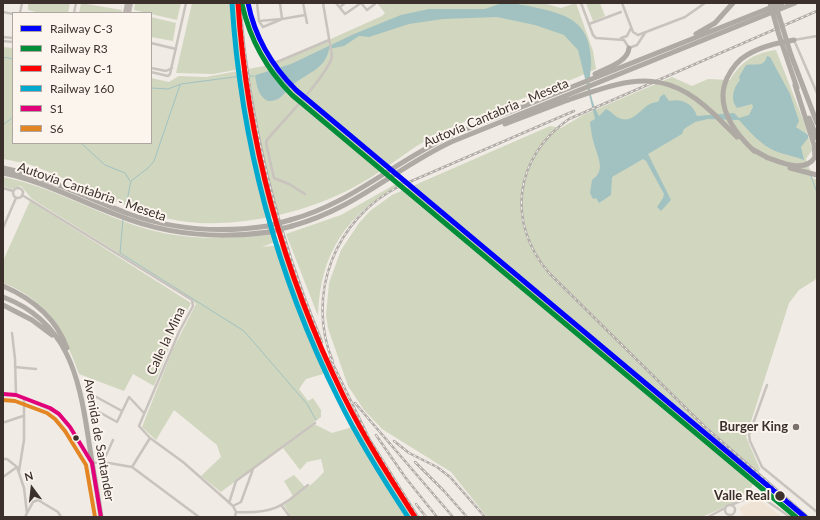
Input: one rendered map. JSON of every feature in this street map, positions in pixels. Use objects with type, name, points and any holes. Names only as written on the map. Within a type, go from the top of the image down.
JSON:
[{"type":"highway","points":[[640,59],[704,30],[720,19],[733,3]]},
{"type":"highway","points":[[747,17],[776,3],[792,55],[817,122]]},
{"type":"highway","points":[[593,76],[782,3]]},
{"type":"highway","name":"Autovía Cantabria - Meseta","points":[[3,174],[32,181],[125,218],[165,230],[190,234],[219,236],[269,232],[321,217],[351,203],[436,149],[795,3]]},
{"type":"highway","points":[[754,20],[800,3]]},
{"type":"highway","points":[[770,5],[789,67],[817,138]]},
{"type":"highway","points":[[728,124],[724,87],[729,75],[737,63],[746,56],[764,48],[794,40]]},
{"type":"highway","points":[[593,76],[624,58],[628,54],[629,48]]},
{"type":"highway","name":"Autovía Cantabria - Meseta","points":[[3,168],[44,178],[129,214],[169,225],[197,229],[226,230],[268,226],[316,212],[347,198],[438,141],[593,76]]},
{"type":"highway","points":[[436,149],[568,100],[620,83],[634,80],[653,81],[676,86],[690,94],[728,124],[754,151],[789,168],[816,175]]},
{"type":"highway","points":[[766,157],[791,165],[807,165],[815,157],[815,149],[797,88]]},
{"type":"highway","points":[[3,286],[28,299],[49,317],[63,338],[72,362]]},
{"type":"highway","name":"Avenida de Santander","points":[[3,297],[10,299],[25,308],[44,323],[66,350],[72,362],[81,395],[101,517]]},
{"type":"highway","points":[[3,305],[40,326],[66,350]]},
{"type":"street","points":[[152,72],[168,76],[172,68],[186,3]]},
{"type":"street","points":[[257,3],[259,21],[263,27],[282,19]]},
{"type":"street","points":[[280,3],[282,19]]},
{"type":"street","points":[[304,3],[307,24]]},
{"type":"street","points":[[305,194],[289,184],[274,178],[267,140],[327,69],[331,60],[331,50],[323,3]]},
{"type":"street","points":[[336,3],[347,14],[361,3],[367,10],[376,3]]},
{"type":"street","points":[[340,7],[346,3]]},
{"type":"street","points":[[581,3],[595,38],[618,39],[625,41],[629,48],[637,45],[646,33]]},
{"type":"street","points":[[622,3],[631,28],[636,34],[646,33],[685,17],[705,3]]},
{"type":"street","points":[[589,24],[621,12]]},
{"type":"street","points":[[259,21],[305,15]]},
{"type":"street","points":[[618,39],[627,36],[631,28]]},
{"type":"street","points":[[817,36],[794,40],[817,93]]},
{"type":"street","points":[[261,52],[270,65],[329,41]]},
{"type":"street","points":[[152,43],[176,49]]},
{"type":"street","points":[[152,68],[166,71],[172,68]]},
{"type":"street","points":[[3,188],[13,191],[19,188],[22,191],[22,195],[16,198],[3,228]]},
{"type":"street","points":[[13,191],[13,195],[16,198]]},
{"type":"street","name":"Calle la Mina","points":[[22,195],[88,235],[193,303],[193,306],[179,332],[144,413],[140,423],[140,428],[150,438],[183,462],[230,503],[236,512]]},
{"type":"street","points":[[12,333],[16,394]]},
{"type":"street","points":[[15,367],[36,369]]},
{"type":"street","points":[[767,385],[749,435],[750,441],[762,467],[817,512]]},
{"type":"street","points":[[89,393],[122,411]]},
{"type":"street","name":"Avenida de Santander","points":[[3,394],[16,394],[56,412],[80,440],[92,461]]},
{"type":"street","points":[[92,408],[117,422],[129,397],[144,413]]},
{"type":"street","points":[[19,471],[24,440],[24,398]]},
{"type":"street","points":[[5,422],[23,416]]},
{"type":"street","points":[[230,503],[235,482],[315,423]]},
{"type":"street","points":[[132,467],[150,438]]},
{"type":"street","points":[[103,462],[113,440]]},
{"type":"street","points":[[3,459],[7,459],[17,467],[19,471],[28,513]]},
{"type":"street","points":[[92,461],[132,467],[200,517]]},
{"type":"street","points":[[3,477],[17,467]]},
{"type":"street","points":[[233,506],[241,502],[254,468]]},
{"type":"street","points":[[234,517],[236,512],[268,511],[282,506],[308,485]]},
{"type":"street","points":[[708,517],[757,494],[790,517]]},
{"type":"street","points":[[25,517],[33,502],[38,500],[58,512],[61,517]]},
{"type":"street","points":[[733,515],[735,508],[741,501]]},
{"type":"street","points":[[731,505],[735,508]]},
{"type":"street","points":[[282,506],[290,517]]},
{"type":"street","points":[[725,508],[726,513]]},
{"type":"street","points":[[716,513],[726,513],[737,516]]},
{"type":"green space","points":[[28,3],[70,3],[68,12],[36,12],[28,10]]},
{"type":"green space","points":[[81,3],[122,10],[121,12],[79,12]]},
{"type":"green space","points":[[135,3],[181,3],[177,20],[152,14],[152,12],[134,10]]},
{"type":"green space","points":[[192,3],[236,3],[241,69],[213,74],[176,73]]},
{"type":"green space","points":[[377,3],[543,3],[561,8],[576,3],[593,51],[596,69],[475,117],[436,135],[344,192],[301,209],[255,220],[209,223],[167,219],[127,206],[31,165],[3,159],[3,47],[12,48],[12,144],[152,144],[152,78],[169,82],[179,76],[206,77],[275,64],[382,16],[385,13]]},
{"type":"green space","points":[[586,3],[600,3],[605,16],[593,21]]},
{"type":"green space","points":[[152,17],[176,23],[173,41],[152,37]]},
{"type":"green space","points":[[776,50],[804,122],[812,150],[806,159],[813,178],[817,180],[817,276],[815,280],[799,290],[789,303],[746,437],[760,469],[749,492],[739,498],[740,500],[702,517],[487,517],[451,472],[382,429],[364,410],[348,386],[328,328],[326,315],[329,283],[341,250],[359,223],[370,211],[392,195],[550,126],[561,128],[583,115],[672,77],[692,86],[708,79],[730,80],[734,73],[749,59],[768,51]]},
{"type":"green space","points":[[3,177],[37,186],[134,225],[169,234],[205,238],[222,238],[276,233],[275,242],[262,247],[281,245],[311,331],[330,372],[306,379],[299,389],[308,401],[313,398],[321,410],[321,417],[221,492],[201,476],[221,457],[217,445],[174,410],[156,440],[142,427],[173,349],[196,304],[184,294],[32,199],[21,186],[11,189],[3,186]]},
{"type":"green space","points":[[401,181],[403,184],[383,195],[366,208],[352,221],[340,237],[331,254],[324,273],[318,316],[286,234],[341,215]]},
{"type":"green space","points":[[30,201],[191,303],[176,331],[154,386],[133,374],[124,391],[79,374],[60,331],[43,308],[32,298],[3,283],[3,261]]},
{"type":"green space","points":[[314,424],[332,433],[356,426],[412,517],[291,517],[284,505],[313,483],[324,472],[321,459],[307,462],[300,470],[283,448]]},
{"type":"green space","points":[[294,475],[305,487],[293,496],[284,481]]},
{"type":"shaded area","points":[[757,499],[782,517],[744,517],[739,508]]},
{"type":"water","points":[[502,3],[537,8],[562,15],[577,24],[583,30],[590,47],[590,92],[599,116],[606,109],[619,118],[632,118],[646,106],[659,101],[660,97],[664,94],[669,101],[678,100],[686,102],[693,108],[697,116],[734,113],[739,118],[749,115],[753,107],[752,104],[737,108],[733,98],[734,90],[746,65],[762,64],[766,60],[767,56],[770,57],[790,94],[799,121],[796,127],[808,135],[808,138],[801,147],[804,160],[778,152],[765,145],[739,120],[708,119],[695,122],[684,129],[682,134],[648,154],[671,200],[661,211],[657,207],[664,194],[646,161],[643,159],[612,177],[611,195],[599,203],[596,198],[593,199],[590,193],[592,180],[599,173],[600,165],[592,138],[590,122],[595,119],[578,50],[564,35],[535,25],[497,17],[443,19],[409,24],[369,37],[359,36],[344,46],[329,49],[324,61],[316,69],[295,83],[277,100],[268,101],[258,90],[256,75],[291,64],[354,34],[401,15],[429,9],[485,9]]},
{"type":"waterway","points":[[3,57],[12,59]]},
{"type":"waterway","points":[[152,88],[168,89],[181,84],[242,76],[254,76]]},
{"type":"waterway","points":[[125,210],[131,181],[148,168],[154,161],[180,85]]},
{"type":"waterway","points":[[3,125],[12,118]]},
{"type":"waterway","points":[[82,144],[105,165],[125,173],[130,181]]},
{"type":"waterway","points":[[811,176],[817,193]]},
{"type":"waterway","points":[[123,219],[120,253],[244,331],[307,404],[316,420]]},
{"type":"railway","points":[[240,3],[250,90],[268,176],[291,260],[322,342]]},
{"type":"railway","points":[[808,517],[704,426],[549,273],[535,254],[526,233],[522,212],[522,192],[527,171],[537,152],[551,134],[569,119],[817,11]]},
{"type":"railway","points":[[333,362],[325,337],[323,311],[325,285],[332,261],[343,238],[358,218],[377,200],[400,186],[574,111]]},
{"type":"railway","points":[[330,358],[370,440],[418,517]]},
{"type":"railway","points":[[355,403],[453,517]]},
{"type":"railway","points":[[376,435],[405,477],[437,517]]},
{"type":"railway","points":[[394,441],[409,453],[437,467],[450,477],[485,517]]},
{"type":"railway","points":[[415,462],[467,517]]},
{"type":"railway","points":[[416,504],[426,517]]},
{"type":"rail line","name":"160","points":[[232,3],[244,107],[253,157],[265,207],[280,256],[297,305],[339,400],[372,460],[408,517]]},
{"type":"rail line","name":"C-1","points":[[238,3],[243,55],[259,156],[286,254],[303,303],[322,350],[344,397],[369,443],[415,517]]},
{"type":"rail line","name":"C-3","points":[[248,3],[255,28],[265,50],[279,71],[296,90],[805,517]]},
{"type":"rail line","name":"R3","points":[[242,4],[254,42],[260,53],[274,75],[292,95],[796,517]]},
{"type":"transit line","name":"S1","points":[[3,394],[16,395],[50,408],[59,414],[70,427],[92,463],[101,517]]},
{"type":"transit line","name":"S6","points":[[3,400],[15,401],[47,413],[55,419],[65,431],[86,465],[95,517]]},
{"type":"place","name":"Burger King","points":[[796,427]]},
{"type":"place","name":"Valle Real","points":[[780,496]]}]
